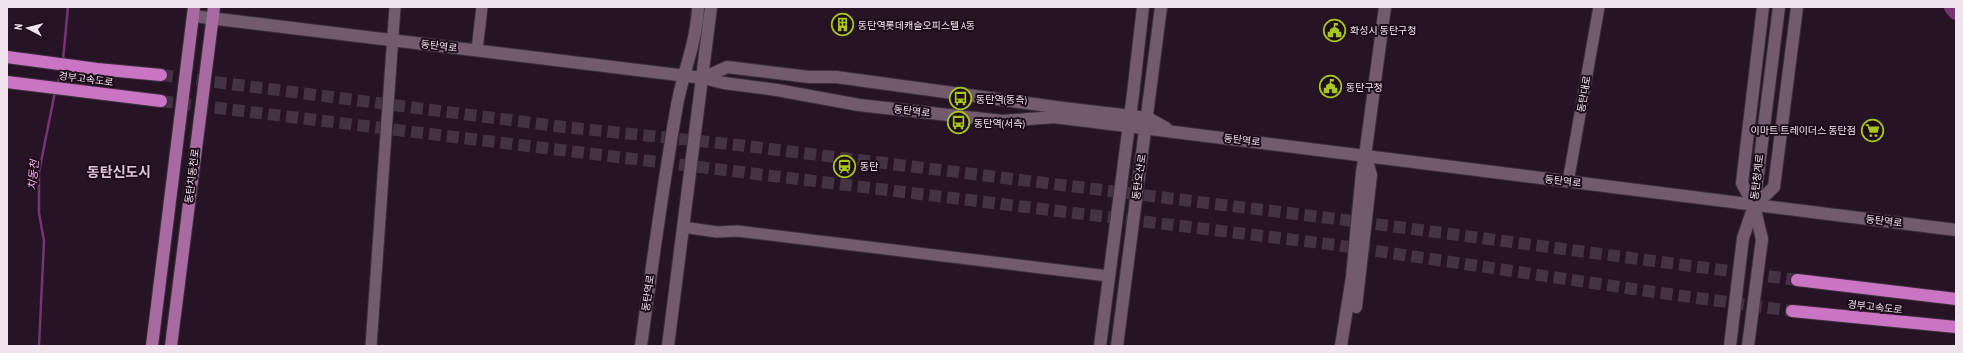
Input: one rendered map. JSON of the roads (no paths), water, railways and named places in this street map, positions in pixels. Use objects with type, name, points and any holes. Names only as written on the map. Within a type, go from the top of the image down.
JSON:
[{"type":"highway","name":"경부고속도로","points":[[7,57],[97,69],[161,75]]},
{"type":"highway","name":"경부고속도로","points":[[7,82],[161,101]]},
{"type":"highway","name":"경부고속도로","points":[[1797,280],[1956,299]]},
{"type":"highway","name":"경부고속도로","points":[[1792,310],[1956,326]]},
{"type":"main road","name":"동탄치동천로","points":[[152,346],[194,11]]},
{"type":"main road","name":"동탄치동천로","points":[[171,346],[214,12]]},
{"type":"street","points":[[371,346],[395,7]]},
{"type":"street","points":[[477,50],[482,7]]},
{"type":"street","name":"동탄오산로","points":[[1100,346],[1108,276],[1130,120],[1143,7]]},
{"type":"street","name":"동탄오산로","points":[[1117,346],[1162,7]]},
{"type":"street","points":[[1341,346],[1350,289],[1362,172],[1366,156],[1385,7]]},
{"type":"street","name":"동탄대로","points":[[1568,182],[1600,7]]},
{"type":"street","points":[[1748,346],[1762,239],[1754,206],[1742,183],[1763,7]]},
{"type":"street","name":"동탄청계로","points":[[1730,346],[1743,238],[1754,206],[1779,7]]},
{"type":"street","points":[[1754,206],[1774,187],[1797,7]]},
{"type":"street","name":"동탄역로","points":[[194,11],[214,12],[393,40],[703,78],[724,83],[777,90],[859,105],[1002,122],[1054,117],[1130,120]]},
{"type":"street","points":[[668,346],[703,78],[706,46],[704,13]]},
{"type":"street","name":"동탄역로","points":[[641,346],[663,187],[679,97],[693,45],[704,13]]},
{"type":"street","name":"동탄역로","points":[[703,78],[727,67],[809,77],[836,77],[1063,108],[1147,123],[1170,130],[1754,206],[1956,230]]},
{"type":"street","points":[[777,90],[779,74]]},
{"type":"street","points":[[1349,346],[1361,273],[1371,175],[1366,156]]},
{"type":"street","points":[[683,227],[717,232],[745,232],[1108,276]]},
{"type":"waterway","name":"치동천","points":[[63,60],[68,7]]},
{"type":"waterway","points":[[1952,7],[1956,12]]},
{"type":"waterway","name":"치동천","points":[[57,85],[63,67]]},
{"type":"waterway","name":"치동천","points":[[39,346],[44,241],[39,213],[39,172],[55,92]]},
{"type":"tunnel","points":[[161,75],[564,127],[738,145],[1345,220],[1797,280]]},
{"type":"tunnel","points":[[161,101],[1336,245],[1792,311]]},
{"type":"place","name":"동탄역롯데캐슬오피스텔 A동","points":[[843,25]]},
{"type":"place","name":"화성시 동탄구청","points":[[1334,30]]},
{"type":"place","name":"동탄구청","points":[[1330,87]]},
{"type":"place","name":"동탄역(동측)","points":[[961,99]]},
{"type":"place","name":"동탄역(서측)","points":[[958,123]]},
{"type":"place","name":"이마트 트레이더스 동탄점","points":[[1872,130]]},
{"type":"place","name":"동탄","points":[[845,166]]},
{"type":"district","name":"동탄신도시","points":[[119,172]]}]
